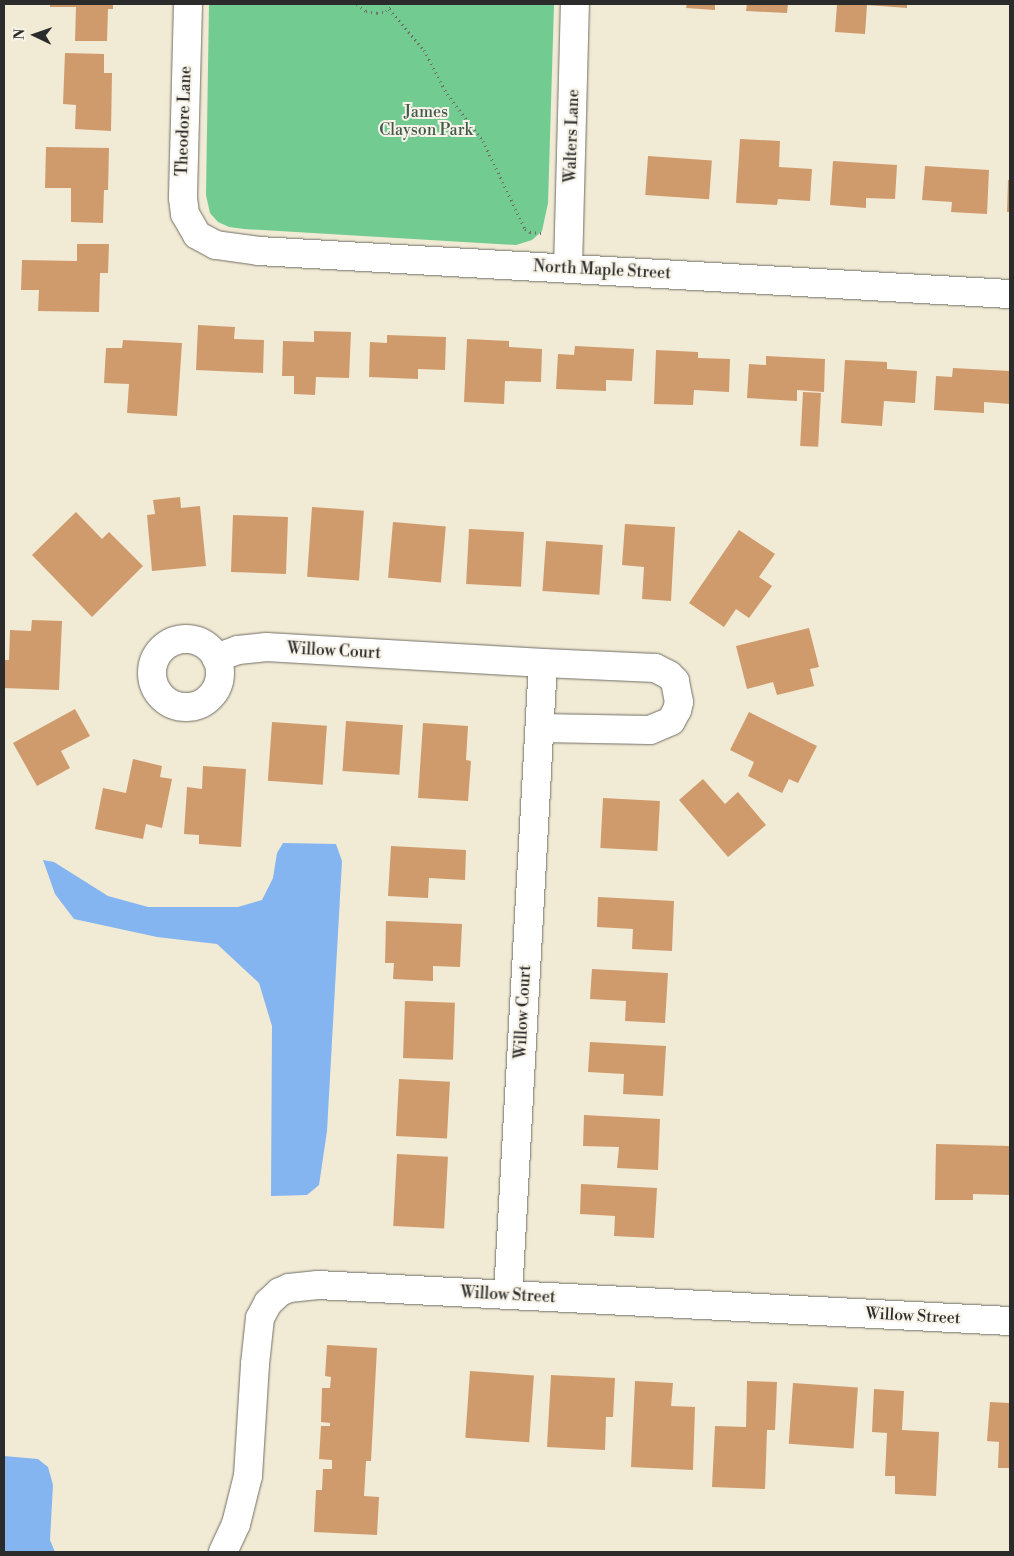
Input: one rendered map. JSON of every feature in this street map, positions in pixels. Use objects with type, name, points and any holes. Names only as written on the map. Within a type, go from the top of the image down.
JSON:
[{"type":"street","name":"Theodore Lane","points":[[188,4],[182,182],[185,214],[197,235]]},
{"type":"street","name":"Walters Lane","points":[[568,268],[575,4]]},
{"type":"street","name":"North Maple Street","points":[[197,235],[216,245],[251,250],[1010,294]]},
{"type":"street","name":"Willow Court","points":[[216,658],[238,650],[267,648],[609,665],[659,669],[675,681],[679,702],[671,722],[650,730],[540,728]]},
{"type":"street","name":"Willow Court","points":[[508,1295],[544,663]]},
{"type":"street","name":"Willow Street","points":[[223,1552],[236,1524],[244,1500],[249,1469],[258,1328],[263,1310],[274,1297],[289,1288],[308,1285],[1010,1321]]},
{"type":"path","points":[[357,4],[369,12],[381,12],[389,9],[393,4]]},
{"type":"path","points":[[389,9],[424,50],[447,94],[483,142],[525,229],[530,232],[543,233]]},
{"type":"green space","name":"James Clayson Park","points":[[209,4],[554,4],[548,203],[542,231],[532,240],[516,245],[244,229],[229,227],[218,222],[210,213],[206,195]]},
{"type":"water","points":[[283,843],[336,844],[342,861],[327,1131],[319,1185],[307,1195],[271,1196],[272,1026],[259,983],[217,944],[157,937],[74,919],[55,894],[43,860],[54,862],[108,896],[148,907],[238,907],[262,900],[273,878],[277,853]]},
{"type":"water","points":[[4,1456],[38,1459],[48,1467],[53,1485],[50,1540],[55,1552],[4,1552]]},
{"type":"building","points":[[50,4],[113,4],[113,9],[108,9],[107,41],[75,41],[76,7],[50,7]]},
{"type":"building","points":[[687,4],[715,4],[715,10],[686,8]]},
{"type":"building","points":[[747,4],[788,4],[787,13],[746,11]]},
{"type":"building","points":[[837,4],[907,4],[907,8],[867,5],[865,34],[835,32]]},
{"type":"building","points":[[65,53],[104,54],[104,73],[112,73],[111,131],[75,129],[76,105],[63,104]]},
{"type":"building","points":[[740,139],[780,141],[779,167],[812,169],[810,201],[778,199],[777,205],[736,203]]},
{"type":"building","points":[[46,147],[109,148],[108,190],[104,190],[103,223],[71,222],[71,188],[45,188]]},
{"type":"building","points":[[648,156],[712,160],[709,199],[645,195]]},
{"type":"building","points":[[833,161],[897,165],[895,199],[866,198],[866,208],[830,205]]},
{"type":"building","points":[[925,166],[989,170],[987,214],[951,212],[952,202],[922,200]]},
{"type":"building","points":[[1008,180],[1010,180],[1010,212],[1007,212]]},
{"type":"building","points":[[77,244],[109,244],[108,273],[100,273],[99,312],[38,311],[39,290],[21,290],[22,260],[77,261]]},
{"type":"building","points":[[198,325],[235,327],[234,339],[264,340],[263,373],[196,370]]},
{"type":"building","points":[[314,331],[351,332],[349,378],[316,377],[315,395],[294,394],[294,376],[282,376],[283,341],[314,342]]},
{"type":"building","points":[[387,335],[446,337],[445,370],[418,369],[418,379],[369,377],[370,342],[387,343]]},
{"type":"building","points":[[467,339],[509,341],[509,347],[542,349],[541,382],[505,381],[504,404],[464,402]]},
{"type":"building","points":[[123,340],[182,343],[177,416],[127,413],[129,384],[104,383],[106,348],[122,348]]},
{"type":"building","points":[[575,346],[634,349],[632,381],[606,380],[606,391],[556,389],[558,354],[574,355]]},
{"type":"building","points":[[656,350],[698,352],[698,358],[730,359],[729,392],[694,390],[693,405],[654,404]]},
{"type":"building","points":[[766,356],[825,359],[824,392],[797,390],[797,401],[747,398],[749,364],[766,365]]},
{"type":"building","points":[[845,360],[887,362],[887,369],[917,371],[915,403],[884,401],[882,426],[841,423]]},
{"type":"building","points":[[953,368],[1010,371],[1010,404],[984,402],[984,413],[934,410],[936,376],[952,377]]},
{"type":"building","points":[[803,392],[821,393],[818,447],[800,446]]},
{"type":"building","points":[[180,497],[181,508],[200,506],[206,566],[152,571],[147,515],[155,514],[153,500]]},
{"type":"building","points":[[312,507],[364,511],[359,580],[307,577]]},
{"type":"building","points":[[76,512],[102,539],[109,532],[143,566],[92,617],[32,555]]},
{"type":"building","points":[[233,515],[288,517],[286,574],[231,572]]},
{"type":"building","points":[[393,522],[446,527],[441,582],[388,578]]},
{"type":"building","points":[[625,524],[675,527],[671,601],[642,599],[644,567],[622,565]]},
{"type":"building","points":[[469,529],[524,532],[521,587],[466,584]]},
{"type":"building","points":[[739,530],[775,554],[759,577],[772,586],[749,618],[736,609],[724,627],[689,603]]},
{"type":"building","points":[[546,541],[603,545],[599,595],[543,591]]},
{"type":"building","points":[[32,620],[62,621],[59,690],[4,688],[4,660],[9,660],[10,630],[31,631]]},
{"type":"building","points":[[809,628],[819,667],[810,669],[814,686],[777,695],[773,682],[747,689],[736,646]]},
{"type":"building","points":[[75,709],[90,736],[61,751],[70,768],[37,786],[13,743]]},
{"type":"building","points":[[749,712],[817,746],[798,783],[789,779],[782,793],[748,776],[754,762],[730,750]]},
{"type":"building","points":[[346,721],[403,725],[399,775],[343,771]]},
{"type":"building","points":[[272,722],[327,726],[323,785],[268,781]]},
{"type":"building","points":[[423,723],[468,726],[466,760],[471,761],[468,801],[418,798]]},
{"type":"building","points":[[133,759],[162,766],[160,777],[172,779],[162,828],[146,824],[143,839],[95,829],[103,788],[126,793]]},
{"type":"building","points":[[203,766],[246,769],[241,847],[199,844],[199,835],[184,834],[187,787],[202,789]]},
{"type":"building","points":[[703,779],[725,804],[738,792],[766,825],[728,857],[679,800]]},
{"type":"building","points":[[603,798],[660,801],[657,851],[600,848]]},
{"type":"building","points":[[391,846],[466,850],[465,880],[429,878],[428,898],[388,896]]},
{"type":"building","points":[[598,897],[674,901],[672,951],[632,949],[633,929],[597,927]]},
{"type":"building","points":[[386,921],[462,924],[460,967],[433,966],[433,981],[393,979],[394,963],[385,963]]},
{"type":"building","points":[[592,969],[668,973],[665,1023],[625,1021],[626,1001],[590,999]]},
{"type":"building","points":[[405,1001],[455,1003],[453,1060],[403,1058]]},
{"type":"building","points":[[590,1042],[666,1046],[663,1096],[623,1094],[624,1074],[588,1072]]},
{"type":"building","points":[[399,1079],[450,1082],[447,1139],[396,1136]]},
{"type":"building","points":[[584,1115],[660,1119],[658,1170],[617,1168],[619,1147],[583,1146]]},
{"type":"building","points":[[936,1144],[1010,1146],[1010,1195],[973,1194],[973,1200],[935,1200]]},
{"type":"building","points":[[397,1154],[448,1157],[444,1229],[393,1226]]},
{"type":"building","points":[[581,1184],[657,1188],[654,1238],[614,1236],[615,1216],[580,1214]]},
{"type":"building","points":[[327,1345],[377,1348],[371,1461],[366,1461],[364,1496],[379,1497],[377,1535],[314,1532],[316,1490],[322,1490],[323,1469],[332,1469],[332,1460],[319,1459],[321,1426],[330,1426],[330,1423],[321,1422],[322,1388],[330,1388],[331,1377],[325,1376]]},
{"type":"building","points":[[470,1371],[534,1375],[529,1442],[465,1438]]},
{"type":"building","points":[[551,1375],[615,1378],[613,1417],[606,1417],[605,1450],[547,1447]]},
{"type":"building","points":[[635,1381],[673,1383],[671,1406],[695,1407],[693,1470],[631,1467]]},
{"type":"building","points":[[747,1381],[777,1382],[775,1430],[767,1430],[765,1489],[712,1487],[715,1426],[746,1427]]},
{"type":"building","points":[[793,1383],[858,1388],[854,1448],[789,1444]]},
{"type":"building","points":[[874,1389],[904,1391],[902,1430],[939,1432],[936,1496],[895,1494],[895,1476],[885,1476],[887,1433],[872,1432]]},
{"type":"building","points":[[990,1402],[1010,1403],[1010,1468],[998,1468],[999,1442],[987,1441]]}]
